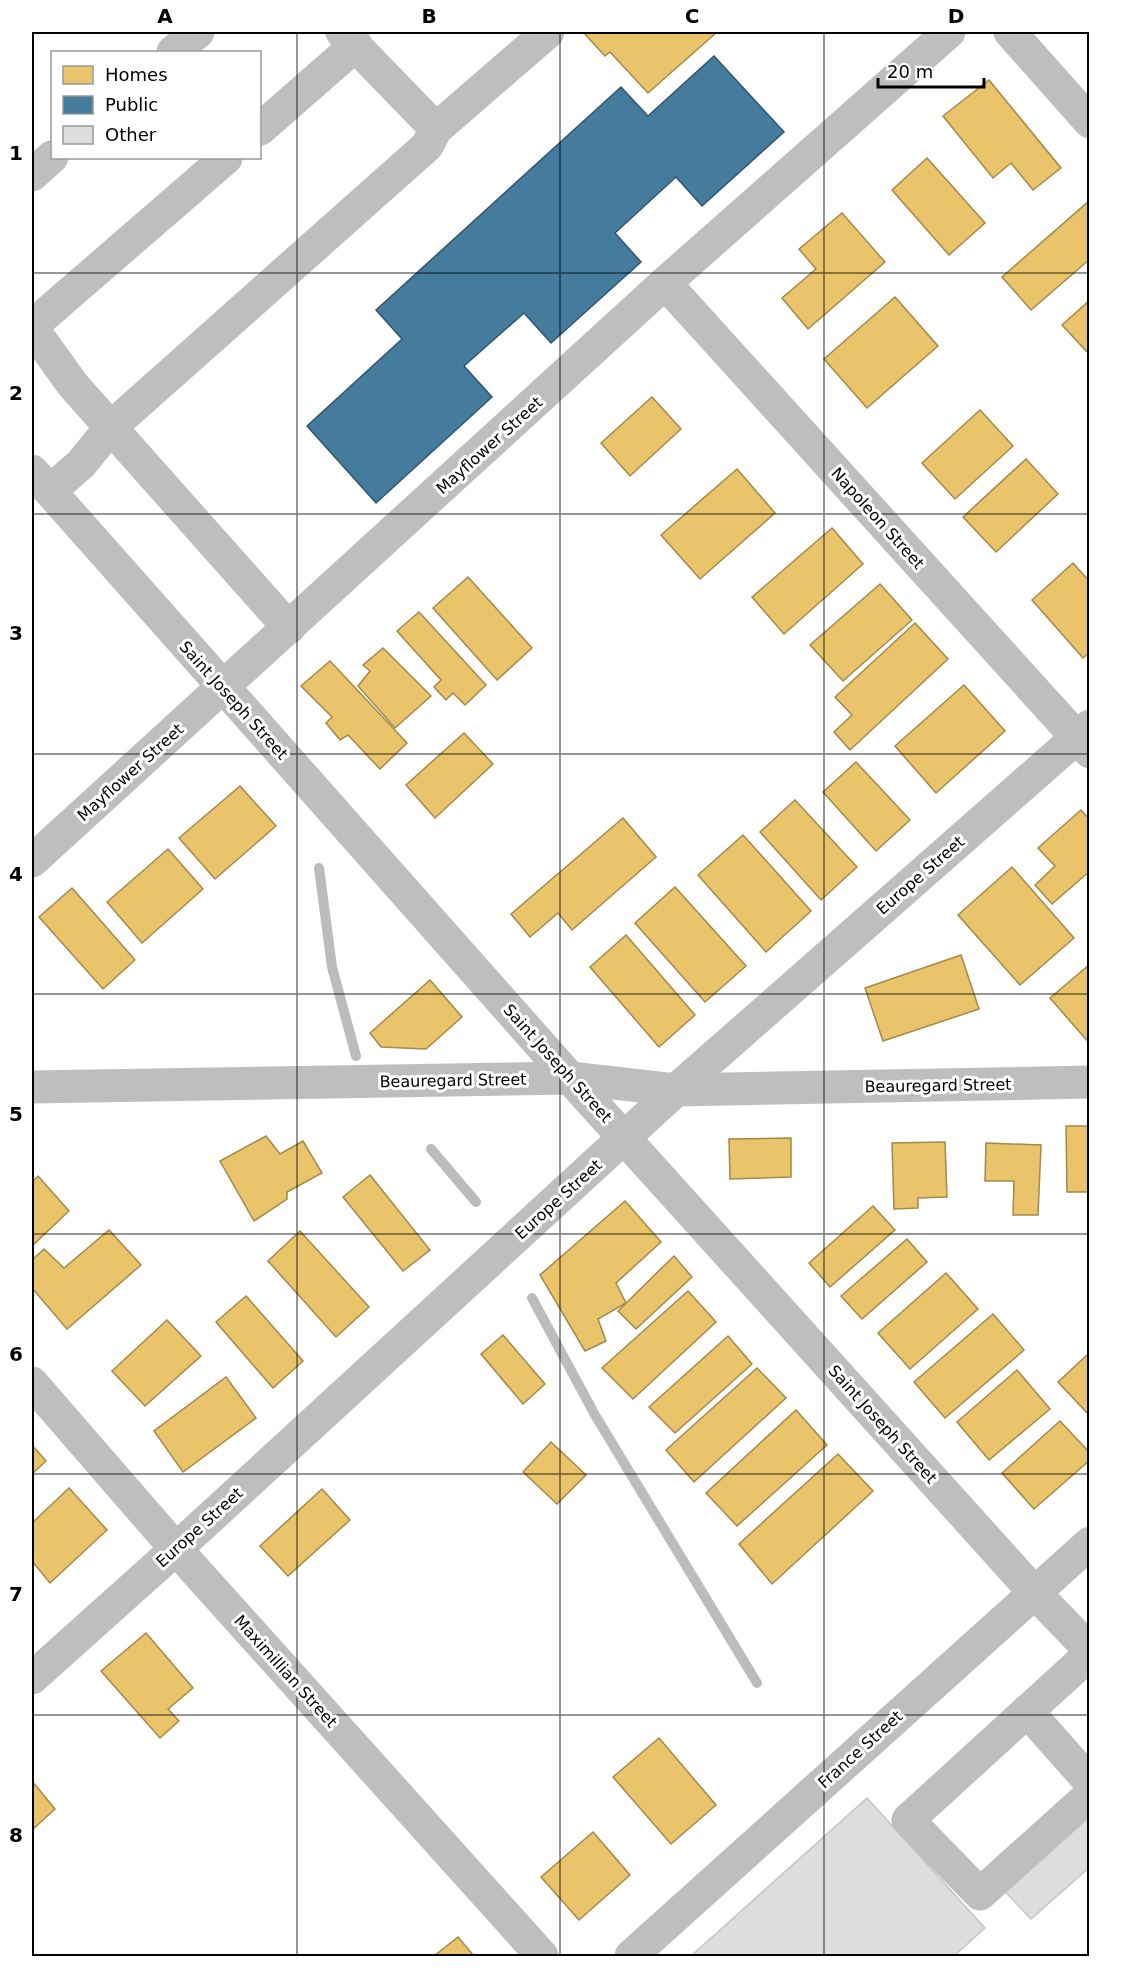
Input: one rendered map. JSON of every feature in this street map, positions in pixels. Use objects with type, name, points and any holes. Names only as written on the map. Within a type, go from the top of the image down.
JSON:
[{"type":"street","points":[[174,51],[198,32]]},
{"type":"street","points":[[40,481],[81,464],[111,428],[427,146],[436,129],[548,32]]},
{"type":"street","name":"Mayflower Street","points":[[32,861],[665,283],[949,32]]},
{"type":"street","points":[[1010,32],[1089,122]]},
{"type":"street","points":[[261,128],[349,38],[436,129]]},
{"type":"street","points":[[32,175],[51,158]]},
{"type":"street","points":[[225,159],[32,327],[73,385],[289,628]]},
{"type":"street","name":"Napoleon Street","points":[[665,283],[1085,738]]},
{"type":"street","name":"Saint Joseph Street","points":[[40,481],[570,1078],[1089,1652]]},
{"type":"street","name":"Europe Street","points":[[32,1678],[176,1549],[676,1090],[1085,738]]},
{"type":"street","name":"Beauregard Street","points":[[32,1087],[570,1078],[676,1090],[1089,1082]]},
{"type":"street","name":"Maximillian Street","points":[[32,1383],[176,1549],[542,1956]]},
{"type":"street","name":"France Street","points":[[631,1956],[1089,1543]]},
{"type":"street","points":[[1089,1652],[908,1820],[980,1894],[1089,1795]]},
{"type":"street","points":[[1027,1711],[1089,1782]]},
{"type":"building: Homes","points":[[583,32],[717,32],[648,93],[610,52],[605,56]]},
{"type":"building: Homes","points":[[989,80],[1061,168],[1033,190],[1011,163],[993,178],[943,116]]},
{"type":"building: Homes","points":[[927,158],[985,223],[949,255],[892,190]]},
{"type":"building: Homes","points":[[1089,201],[1090,259],[1031,310],[1002,277]]},
{"type":"building: Homes","points":[[842,213],[885,262],[808,329],[782,298],[816,269],[799,249]]},
{"type":"building: Homes","points":[[895,297],[938,346],[867,408],[824,359]]},
{"type":"building: Homes","points":[[1090,300],[1090,355],[1062,325]]},
{"type":"building: Homes","points":[[652,397],[681,429],[630,476],[601,443]]},
{"type":"building: Homes","points":[[980,410],[1013,446],[955,499],[922,463]]},
{"type":"building: Homes","points":[[1026,459],[1058,494],[996,552],[963,517]]},
{"type":"building: Homes","points":[[737,469],[775,513],[700,579],[661,535]]},
{"type":"building: Homes","points":[[832,528],[863,564],[784,634],[752,597]]},
{"type":"building: Homes","points":[[1073,563],[1090,582],[1090,652],[1083,658],[1032,600]]},
{"type":"building: Homes","points":[[468,577],[532,648],[497,680],[433,608]]},
{"type":"building: Homes","points":[[880,584],[912,620],[843,681],[810,645]]},
{"type":"building: Homes","points":[[419,612],[486,685],[465,705],[453,693],[446,700],[434,687],[441,680],[397,631]]},
{"type":"building: Homes","points":[[915,623],[948,659],[850,750],[834,732],[852,715],[835,697]]},
{"type":"building: Homes","points":[[383,648],[431,696],[395,728],[358,686],[370,671],[363,665]]},
{"type":"building: Homes","points":[[330,661],[407,743],[380,769],[348,735],[340,740],[326,723],[332,717],[301,686]]},
{"type":"building: Homes","points":[[964,685],[1005,731],[936,793],[895,746]]},
{"type":"building: Homes","points":[[464,733],[493,764],[435,818],[406,785]]},
{"type":"building: Homes","points":[[856,762],[910,820],[876,851],[823,792]]},
{"type":"building: Homes","points":[[240,786],[276,826],[215,879],[179,838]]},
{"type":"building: Homes","points":[[795,800],[857,867],[821,900],[760,832]]},
{"type":"building: Homes","points":[[1081,810],[1090,820],[1090,871],[1052,904],[1035,885],[1055,866],[1038,848]]},
{"type":"building: Homes","points":[[623,818],[656,857],[572,930],[558,913],[530,937],[511,914]]},
{"type":"building: Homes","points":[[743,835],[811,911],[766,952],[698,875]]},
{"type":"building: Homes","points":[[168,849],[203,889],[142,943],[107,902]]},
{"type":"building: Homes","points":[[1012,867],[1074,938],[1020,985],[958,915]]},
{"type":"building: Homes","points":[[675,887],[746,966],[705,1002],[635,923]]},
{"type":"building: Homes","points":[[72,888],[135,960],[103,989],[39,917]]},
{"type":"building: Homes","points":[[626,935],[695,1015],[659,1047],[590,967]]},
{"type":"building: Homes","points":[[961,955],[979,1009],[883,1041],[865,988]]},
{"type":"building: Homes","points":[[1090,964],[1090,1044],[1050,998]]},
{"type":"building: Homes","points":[[430,980],[462,1017],[426,1049],[381,1047],[370,1033]]},
{"type":"building: Homes","points":[[1066,1126],[1090,1126],[1090,1192],[1067,1192]]},
{"type":"building: Homes","points":[[266,1136],[280,1154],[303,1141],[322,1173],[287,1192],[287,1199],[254,1221],[220,1161]]},
{"type":"building: Homes","points":[[791,1138],[791,1177],[730,1179],[729,1139]]},
{"type":"building: Homes","points":[[945,1142],[947,1197],[918,1198],[918,1208],[894,1209],[892,1143]]},
{"type":"building: Homes","points":[[986,1143],[1041,1145],[1038,1215],[1013,1215],[1014,1181],[985,1181]]},
{"type":"building: Homes","points":[[370,1175],[430,1250],[403,1271],[343,1197]]},
{"type":"building: Homes","points":[[38,1176],[69,1211],[32,1246],[32,1182]]},
{"type":"building: Homes","points":[[625,1201],[661,1242],[616,1283],[626,1303],[598,1319],[606,1341],[585,1351],[540,1275]]},
{"type":"building: Homes","points":[[873,1206],[895,1230],[830,1287],[809,1263]]},
{"type":"building: Homes","points":[[109,1230],[141,1265],[67,1329],[32,1288],[32,1260],[44,1249],[64,1268]]},
{"type":"building: Homes","points":[[300,1231],[369,1307],[336,1337],[268,1261]]},
{"type":"building: Homes","points":[[907,1239],[927,1262],[862,1319],[841,1296]]},
{"type":"building: Homes","points":[[674,1256],[692,1277],[636,1329],[618,1311]]},
{"type":"building: Homes","points":[[946,1273],[978,1309],[910,1369],[878,1333]]},
{"type":"building: Homes","points":[[688,1291],[716,1322],[633,1399],[602,1368]]},
{"type":"building: Homes","points":[[246,1296],[303,1361],[273,1388],[216,1322]]},
{"type":"building: Homes","points":[[993,1314],[1024,1350],[945,1418],[914,1382]]},
{"type":"building: Homes","points":[[167,1320],[201,1356],[145,1406],[112,1371]]},
{"type":"building: Homes","points":[[503,1335],[545,1384],[523,1404],[481,1354]]},
{"type":"building: Homes","points":[[728,1336],[752,1364],[675,1433],[649,1407]]},
{"type":"building: Homes","points":[[1087,1355],[1090,1358],[1090,1416],[1058,1382]]},
{"type":"building: Homes","points":[[757,1368],[786,1398],[694,1482],[666,1450]]},
{"type":"building: Homes","points":[[1017,1370],[1050,1409],[989,1460],[957,1422]]},
{"type":"building: Homes","points":[[226,1377],[256,1418],[183,1472],[154,1431]]},
{"type":"building: Homes","points":[[796,1410],[827,1445],[737,1526],[706,1493]]},
{"type":"building: Homes","points":[[1060,1421],[1090,1453],[1090,1460],[1034,1509],[1002,1473]]},
{"type":"building: Homes","points":[[551,1442],[586,1475],[557,1504],[523,1472]]},
{"type":"building: Homes","points":[[32,1445],[46,1461],[32,1474]]},
{"type":"building: Homes","points":[[838,1454],[873,1491],[772,1584],[739,1544]]},
{"type":"building: Homes","points":[[69,1488],[107,1530],[50,1583],[32,1561],[32,1523]]},
{"type":"building: Homes","points":[[322,1489],[350,1520],[288,1576],[260,1546]]},
{"type":"building: Homes","points":[[146,1633],[193,1688],[168,1709],[179,1721],[160,1738],[101,1671]]},
{"type":"building: Homes","points":[[659,1738],[716,1805],[671,1844],[613,1777]]},
{"type":"building: Homes","points":[[32,1781],[55,1809],[32,1830]]},
{"type":"building: Homes","points":[[593,1832],[630,1875],[579,1920],[541,1877]]},
{"type":"building: Homes","points":[[458,1937],[474,1956],[434,1956]]},
{"type":"building: Public","points":[[714,56],[784,132],[702,206],[676,177],[615,233],[641,262],[551,343],[524,313],[464,366],[492,397],[376,503],[307,426],[402,339],[376,310],[621,87],[648,116]]},
{"type":"building: Other","points":[[867,1798],[985,1928],[954,1956],[691,1956]]},
{"type":"building: Other","points":[[1090,1812],[1090,1867],[1031,1919],[995,1881]]},
{"type":"waterway","points":[[319,868],[332,967],[356,1056]]},
{"type":"waterway","points":[[431,1149],[476,1202]]},
{"type":"waterway","points":[[532,1298],[595,1415],[757,1683]]}]
